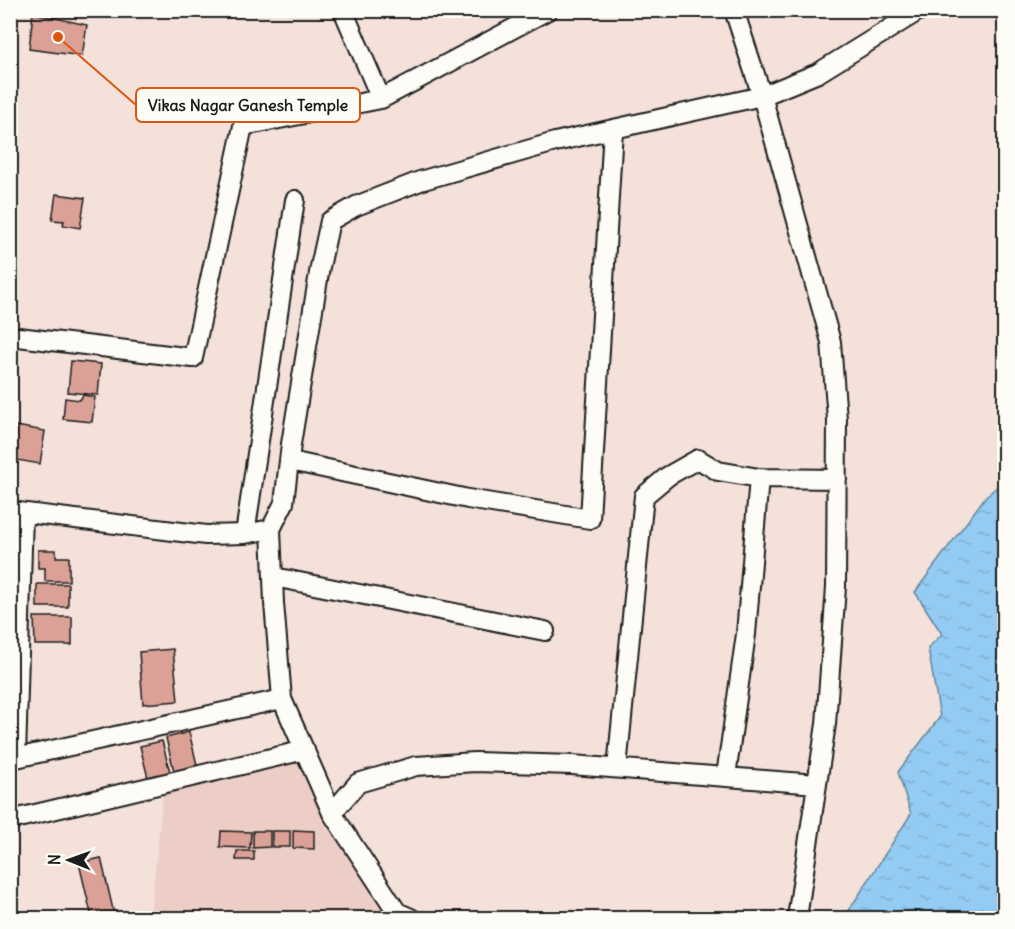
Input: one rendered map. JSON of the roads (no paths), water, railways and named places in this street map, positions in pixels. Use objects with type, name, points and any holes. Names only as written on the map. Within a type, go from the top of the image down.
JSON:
[{"type":"street","points":[[343,10],[381,99]]},
{"type":"street","points":[[10,336],[193,358],[243,126],[381,99],[548,10]]},
{"type":"street","points":[[734,10],[762,96],[831,342],[837,419],[836,587],[826,724],[797,918]]},
{"type":"street","points":[[411,918],[397,912],[332,813],[282,699],[272,529],[284,503],[291,444],[320,267],[330,221],[356,206],[420,181],[555,142],[762,96],[818,73],[920,10]]},
{"type":"street","points":[[290,460],[468,498],[590,519],[613,129]]},
{"type":"street","points":[[245,534],[295,200]]},
{"type":"street","points":[[617,768],[644,496],[668,476],[698,459],[718,471],[759,478],[837,479]]},
{"type":"street","points":[[726,776],[746,634],[759,478]]},
{"type":"street","points":[[272,529],[245,534],[206,535],[17,512],[16,758],[282,699]]},
{"type":"street","points":[[274,577],[545,631]]},
{"type":"street","points":[[10,820],[305,750]]},
{"type":"street","points":[[332,813],[358,783],[416,766],[475,762],[617,768],[817,784]]},
{"type":"water","points":[[1004,481],[1004,918],[844,918],[911,814],[898,772],[940,717],[928,648],[942,634],[915,592],[986,496]]},
{"type":"place","name":"Vikas Nagar Ganesh Temple","points":[[58,37]]}]
